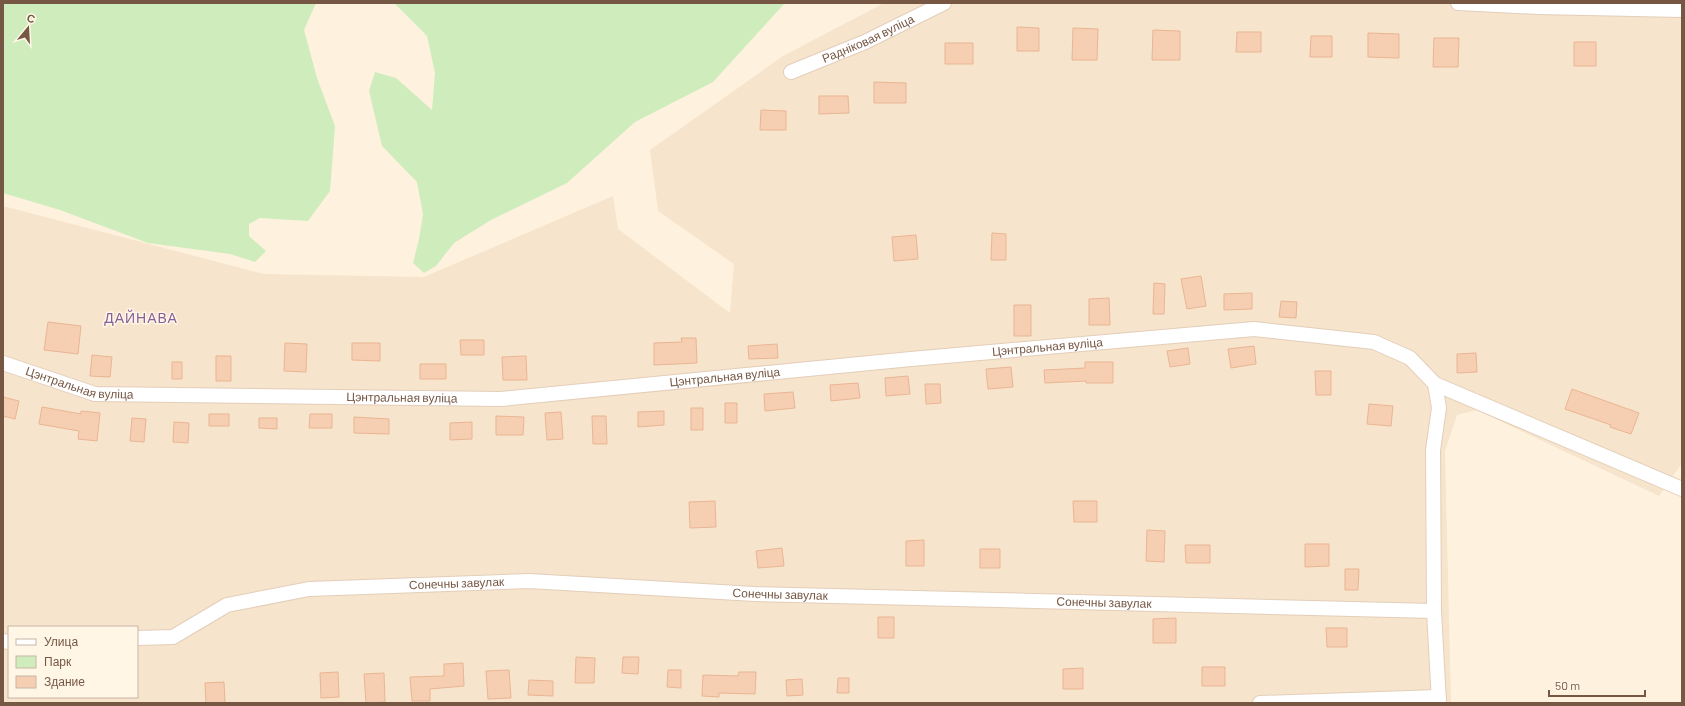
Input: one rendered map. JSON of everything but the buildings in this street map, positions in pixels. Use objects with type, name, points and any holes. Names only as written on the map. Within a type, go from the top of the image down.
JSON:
[{"type":"street","name":"Радніковая вуліца","points":[[791,72],[865,42],[944,3]]},
{"type":"street","points":[[1458,3],[1679,9]]},
{"type":"street","name":"Цэнтральная вуліца","points":[[3,363],[96,394],[501,399],[903,359],[1254,329],[1374,342],[1410,358],[1435,384]]},
{"type":"street","points":[[1435,384],[1682,489]]},
{"type":"street","points":[[1260,703],[1439,700],[1434,611],[1433,450],[1439,408],[1435,384]]},
{"type":"street","name":"Сонечны завулак","points":[[138,638],[173,637],[227,605],[309,589],[529,581],[755,594],[1434,611]]},
{"type":"shaded area","points":[[884,3],[1682,3],[1682,463],[1659,496],[1477,410],[1457,415],[1445,451],[1451,703],[3,703],[3,206],[264,274],[424,277],[613,196],[618,229],[730,313],[734,264],[658,211],[650,150],[783,56]]},
{"type":"green space","points":[[3,3],[316,3],[304,30],[317,78],[335,126],[330,191],[308,221],[260,218],[249,224],[249,236],[266,251],[255,262],[230,254],[148,243],[60,210],[3,193]]},
{"type":"green space","points":[[394,3],[785,3],[713,82],[635,122],[567,183],[491,220],[454,243],[436,266],[424,273],[413,263],[423,214],[417,182],[382,146],[369,91],[375,72],[396,78],[432,110],[435,73],[427,36]]},
{"type":"district","name":"ДАЙНАВА","points":[[141,318]]}]
